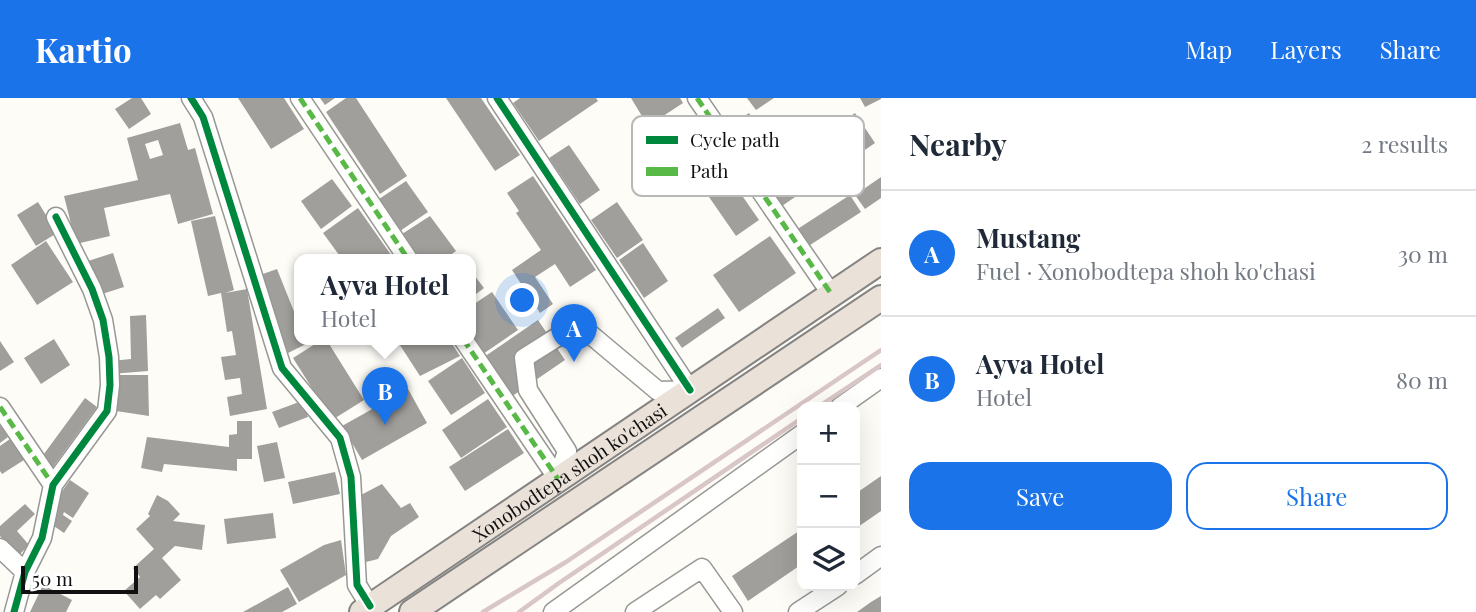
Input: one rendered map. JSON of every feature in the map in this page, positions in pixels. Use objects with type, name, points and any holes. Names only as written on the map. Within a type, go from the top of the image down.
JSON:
[{"type":"highway","name":"Xonobodtepa shoh ko'chasi","points":[[366,609],[881,261]]},
{"type":"highway","name":"Xonobodtepa shoh ko'chasi","points":[[412,612],[881,299]]},
{"type":"street","points":[[191,98],[203,117],[282,368],[340,438],[351,477],[357,585],[366,609]]},
{"type":"street","points":[[300,98],[405,254]]},
{"type":"street","points":[[497,98],[691,390]]},
{"type":"street","points":[[697,98],[709,116]]},
{"type":"street","points":[[764,196],[832,295]]},
{"type":"street","points":[[14,612],[25,572],[41,538],[53,485],[107,411],[110,385],[103,320],[92,289],[56,217]]},
{"type":"street","points":[[558,480],[567,451],[528,390],[524,358],[578,324],[658,391],[691,390]]},
{"type":"street","points":[[467,345],[558,480]]},
{"type":"street","points":[[847,402],[881,378]]},
{"type":"street","points":[[0,407],[53,485]]},
{"type":"street","points":[[552,612],[797,438]]},
{"type":"street","points":[[0,548],[25,572]]},
{"type":"street","points":[[860,571],[881,556]]},
{"type":"street","points":[[635,612],[702,568],[733,612]]},
{"type":"street","points":[[798,612],[830,591]]},
{"type":"building","points":[[132,98],[141,98],[151,114],[129,129],[115,109]]},
{"type":"building","points":[[238,98],[284,98],[304,129],[271,149]]},
{"type":"building","points":[[320,98],[335,98],[325,105]]},
{"type":"building","points":[[346,98],[356,98],[407,176],[380,194],[326,112]]},
{"type":"building","points":[[446,98],[481,98],[520,155],[495,171]]},
{"type":"building","points":[[520,98],[596,98],[598,101],[539,141],[513,103]]},
{"type":"building","points":[[631,98],[680,98],[683,103],[663,116],[642,116]]},
{"type":"building","points":[[747,98],[774,98],[756,110]]},
{"type":"building","points":[[860,98],[881,98],[881,99],[865,107]]},
{"type":"building","points":[[180,123],[188,150],[195,148],[213,214],[178,224],[170,194],[104,208],[110,236],[76,244],[64,196],[138,180],[127,138]],"holes":[[[158,140],[163,155],[150,159],[145,144]]]},
{"type":"building","points":[[864,126],[875,143],[864,151]]},
{"type":"building","points":[[569,145],[600,190],[580,204],[549,158]]},
{"type":"building","points":[[533,176],[596,270],[570,287],[555,264],[535,277],[553,304],[540,313],[512,270],[541,250],[516,213],[519,211],[507,193]]},
{"type":"building","points":[[881,177],[881,198],[865,209],[856,196],[864,196],[864,189]]},
{"type":"building","points":[[332,179],[352,206],[321,229],[301,201]]},
{"type":"building","points":[[406,181],[428,212],[400,231],[379,199]]},
{"type":"building","points":[[742,196],[759,220],[736,236],[709,197]]},
{"type":"building","points":[[767,196],[797,196],[776,210]]},
{"type":"building","points":[[848,196],[861,212],[807,247],[796,230]]},
{"type":"building","points":[[38,202],[57,233],[36,246],[17,215]]},
{"type":"building","points":[[617,202],[643,240],[617,258],[591,220]]},
{"type":"building","points":[[358,208],[390,254],[338,254],[323,233]]},
{"type":"building","points":[[215,216],[234,290],[225,293],[247,289],[267,409],[230,416],[227,397],[242,394],[240,378],[225,380],[221,357],[236,355],[232,331],[227,332],[221,293],[208,296],[191,221]]},
{"type":"building","points":[[430,216],[456,251],[452,254],[416,254],[402,234]]},
{"type":"building","points":[[770,236],[796,273],[739,312],[713,275]]},
{"type":"building","points":[[46,241],[73,282],[37,305],[11,265]]},
{"type":"building","points":[[643,243],[668,281],[644,298],[619,260]]},
{"type":"building","points":[[113,253],[124,287],[99,295],[88,261]]},
{"type":"building","points":[[277,269],[294,312],[294,345],[304,345],[288,353],[260,275]]},
{"type":"building","points":[[476,278],[484,288],[476,294]]},
{"type":"building","points":[[492,292],[518,330],[483,354],[476,343],[476,303]]},
{"type":"building","points":[[718,308],[725,318],[682,348],[675,338]]},
{"type":"building","points":[[146,315],[148,371],[111,374],[111,361],[131,359],[130,316]]},
{"type":"building","points":[[538,320],[565,360],[511,397],[484,357]]},
{"type":"building","points":[[54,339],[70,365],[41,384],[24,358]]},
{"type":"building","points":[[0,341],[14,362],[0,371]]},
{"type":"building","points":[[314,345],[330,345],[364,400],[332,420],[293,358]]},
{"type":"building","points":[[400,345],[453,345],[460,356],[420,376]]},
{"type":"building","points":[[462,358],[485,393],[451,415],[428,381]]},
{"type":"building","points":[[112,375],[148,375],[149,416],[116,411]]},
{"type":"building","points":[[408,389],[427,423],[362,460],[342,426]]},
{"type":"building","points":[[85,398],[97,407],[53,467],[41,458]]},
{"type":"building","points":[[488,399],[507,427],[461,458],[442,430]]},
{"type":"building","points":[[302,401],[308,417],[279,428],[272,412]]},
{"type":"building","points":[[237,421],[252,421],[252,459],[237,459],[237,471],[164,464],[162,472],[141,468],[147,437],[229,447],[229,435],[237,434]]},
{"type":"building","points":[[0,425],[8,437],[0,443]]},
{"type":"building","points":[[508,429],[524,453],[465,491],[449,467]]},
{"type":"building","points":[[10,439],[24,460],[2,474],[0,446]]},
{"type":"building","points":[[277,442],[285,478],[264,482],[257,446]]},
{"type":"building","points":[[335,472],[340,494],[293,504],[288,482]]},
{"type":"building","points":[[881,476],[881,511],[860,526],[860,491]]},
{"type":"building","points":[[70,480],[89,493],[73,518],[64,512],[63,515],[72,521],[64,533],[48,522],[51,507]]},
{"type":"building","points":[[382,484],[401,508],[410,503],[419,517],[391,536],[378,559],[366,562],[359,496]]},
{"type":"building","points":[[157,495],[168,501],[180,514],[173,521],[205,525],[202,550],[175,546],[162,558],[181,580],[160,599],[156,595],[140,609],[124,591],[140,577],[133,568],[154,549],[136,529],[150,516],[148,514]]},
{"type":"building","points":[[25,504],[35,514],[17,531],[29,545],[18,556],[0,536],[0,526]]},
{"type":"building","points":[[273,513],[276,538],[227,544],[224,519]]},
{"type":"building","points":[[797,532],[797,567],[748,601],[732,576]]},
{"type":"building","points":[[341,540],[346,575],[299,602],[280,570],[324,545]]},
{"type":"building","points":[[43,585],[72,600],[66,612],[30,612]]},
{"type":"building","points":[[288,587],[297,604],[282,612],[243,612]]},
{"type":"building","points":[[881,596],[881,612],[857,612],[871,602]]},
{"type":"railway","points":[[483,612],[566,562],[881,350]]},
{"type":"railway","points":[[826,402],[881,365]]},
{"type":"railway","points":[[519,612],[797,421]]},
{"type":"marked path","points":[[300,98],[405,254]]},
{"type":"marked path","points":[[697,98],[709,116]]},
{"type":"marked path","points":[[764,196],[832,295]]},
{"type":"marked path","points":[[467,345],[558,479]]},
{"type":"marked path","points":[[0,407],[53,485]]},
{"type":"cycle path","points":[[191,98],[203,117],[282,368],[340,438],[351,477],[357,585],[370,606]]},
{"type":"cycle path","points":[[497,98],[690,390]]},
{"type":"cycle path","points":[[14,612],[25,572],[42,538],[53,485],[107,411],[110,385],[103,320],[92,289],[56,217]]},
{"type":"place","name":"Mustang","points":[[574,362]]},
{"type":"place","name":"Ayva Hotel","points":[[385,425]]}]
